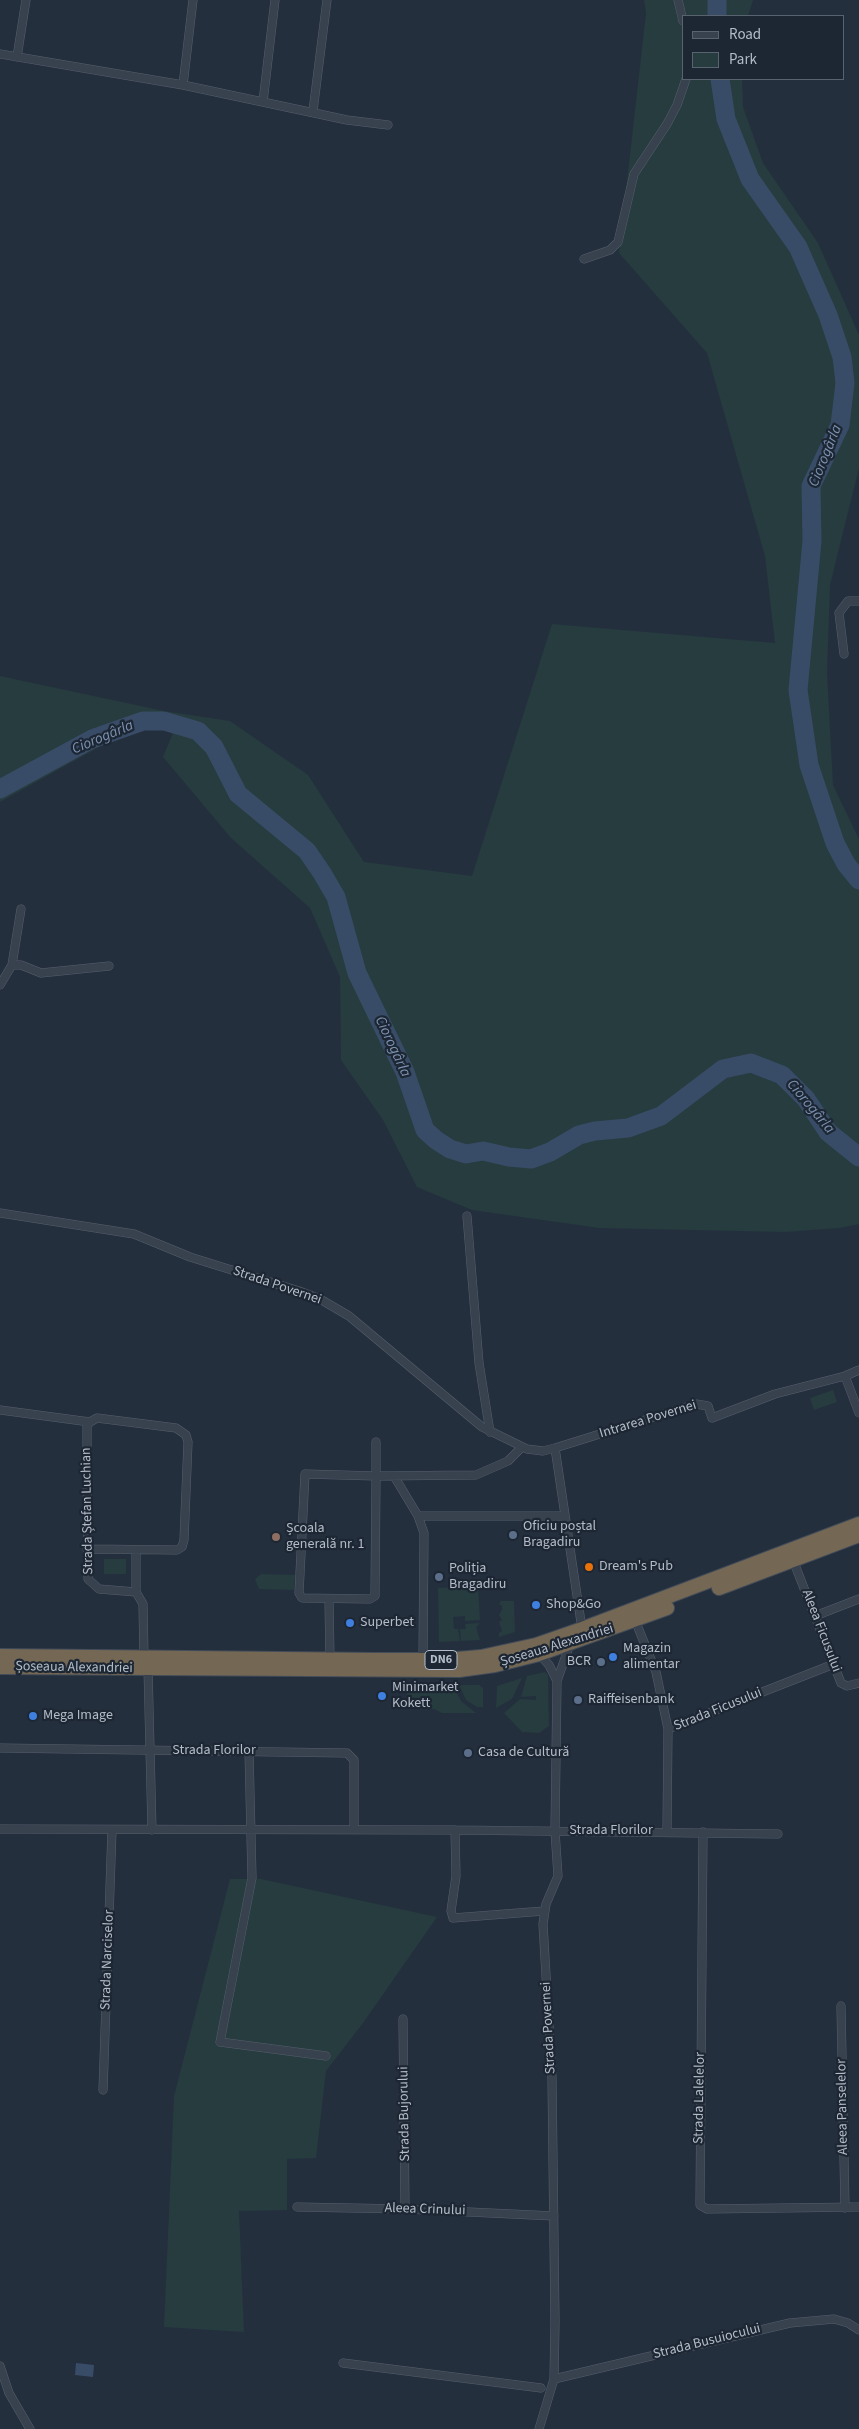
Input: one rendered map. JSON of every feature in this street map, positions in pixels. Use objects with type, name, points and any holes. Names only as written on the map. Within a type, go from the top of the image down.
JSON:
[{"type":"highway","name":"Șoseaua Alexandriei","points":[[0,1667],[463,1659],[510,1652],[582,1630],[859,1524]]},
{"type":"highway","name":"Șoseaua Alexandriei","points":[[0,1656],[146,1663],[458,1670],[496,1665],[570,1644],[859,1535]]},
{"type":"street","points":[[17,56],[26,0]]},
{"type":"street","points":[[183,85],[194,0]]},
{"type":"street","points":[[263,102],[275,0]]},
{"type":"street","points":[[313,111],[327,0]]},
{"type":"street","points":[[678,0],[682,16]]},
{"type":"street","points":[[0,54],[183,85],[313,111],[347,120],[388,125]]},
{"type":"street","points":[[584,259],[610,250],[618,242],[634,174],[667,124],[684,88],[686,80]]},
{"type":"street","points":[[844,654],[840,634],[839,613],[848,602],[859,600]]},
{"type":"street","points":[[0,985],[12,965],[21,909]]},
{"type":"street","points":[[12,965],[20,965],[41,973],[109,966]]},
{"type":"street","name":"Strada Povernei","points":[[0,1212],[134,1234],[190,1257],[299,1291],[320,1300],[349,1316],[490,1432],[522,1447],[542,1451]]},
{"type":"street","points":[[467,1216],[480,1363],[490,1432]]},
{"type":"street","name":"Intrarea Povernei","points":[[542,1451],[696,1404],[708,1406],[712,1418],[775,1394],[845,1376],[859,1370]]},
{"type":"street","points":[[845,1376],[859,1413]]},
{"type":"street","points":[[0,1410],[90,1422],[97,1418],[176,1428],[183,1432],[188,1442],[183,1544],[177,1550],[87,1549]]},
{"type":"street","name":"Strada Ștefan Luchian","points":[[90,1422],[87,1426],[88,1579],[94,1587],[136,1592]]},
{"type":"street","points":[[376,1442],[376,1476],[375,1596],[370,1599],[329,1600],[305,1598],[299,1593],[305,1474],[376,1476],[394,1476],[480,1474],[508,1461],[522,1447]]},
{"type":"street","points":[[559,1447],[565,1516],[582,1630]]},
{"type":"street","points":[[394,1476],[418,1516],[424,1533],[423,1660]]},
{"type":"street","points":[[418,1516],[565,1516]]},
{"type":"street","name":"Șoseaua Alexandriei","points":[[136,1550],[136,1592],[143,1604],[152,1830]]},
{"type":"street","name":"Aleea Ficusului","points":[[793,1560],[843,1685],[851,1686],[859,1683]]},
{"type":"street","points":[[815,1616],[859,1599]]},
{"type":"street","points":[[329,1600],[330,1660]]},
{"type":"street","points":[[635,1620],[656,1672],[668,1729]]},
{"type":"street","points":[[556,1681],[570,1644]]},
{"type":"street","points":[[538,1654],[548,1665],[556,1681]]},
{"type":"street","name":"Strada Ficusului","points":[[667,1831],[668,1729],[834,1664]]},
{"type":"street","name":"Strada Povernei","points":[[540,2429],[554,2379],[554,2216],[550,2026],[543,1924],[544,1911],[558,1876],[556,1831],[556,1681]]},
{"type":"street","name":"Strada Florilor","points":[[0,1748],[351,1754],[355,1763],[354,1830]]},
{"type":"street","points":[[249,1751],[252,1878],[220,2042],[326,2056]]},
{"type":"street","name":"Strada Florilor","points":[[0,1829],[667,1831],[778,1834]]},
{"type":"street","name":"Strada Narciselor","points":[[103,2090],[112,1830]]},
{"type":"street","points":[[455,1830],[456,1876],[451,1911],[453,1918],[544,1911]]},
{"type":"street","name":"Strada Lalelelor","points":[[703,1832],[700,2205],[707,2209],[859,2208]]},
{"type":"street","name":"Aleea Panselelor","points":[[841,2006],[845,2208]]},
{"type":"street","name":"Strada Bujorului","points":[[403,2019],[406,2209]]},
{"type":"street","name":"Aleea Crinului","points":[[297,2207],[406,2209],[554,2216]]},
{"type":"street","name":"Strada Busuiocului","points":[[554,2379],[790,2324],[834,2319],[848,2323],[859,2330]]},
{"type":"street","points":[[343,2363],[541,2388]]},
{"type":"street","points":[[0,2366],[9,2393],[30,2429]]},
{"type":"green space","points":[[644,0],[753,0],[748,15],[682,15],[682,80],[742,80],[743,107],[763,163],[818,243],[859,335],[859,468],[830,585],[827,673],[833,785],[859,839],[859,1224],[839,1228],[786,1232],[599,1228],[472,1210],[417,1187],[383,1120],[341,1060],[340,977],[310,908],[231,838],[163,757],[175,728],[164,711],[230,721],[308,775],[364,862],[472,876],[552,624],[775,643],[765,556],[707,353],[619,253],[646,13]]},
{"type":"green space","points":[[0,676],[164,711],[0,802]]},
{"type":"green space","points":[[833,1390],[837,1402],[814,1410],[810,1398]]},
{"type":"green space","points":[[104,1559],[126,1559],[126,1574],[104,1574]]},
{"type":"green space","points":[[261,1574],[295,1575],[294,1590],[259,1589],[255,1579]]},
{"type":"green space","points":[[478,1586],[480,1620],[465,1621],[465,1616],[453,1617],[454,1629],[458,1629],[460,1641],[439,1642],[438,1588]]},
{"type":"green space","points":[[501,1601],[514,1601],[515,1632],[499,1637],[499,1633],[502,1631],[499,1622],[502,1620],[499,1615],[502,1610],[502,1606],[499,1604]]},
{"type":"green space","points":[[480,1623],[476,1627],[480,1640],[461,1641],[460,1629],[466,1629],[465,1624]]},
{"type":"green space","points":[[545,1672],[548,1675],[549,1726],[539,1733],[522,1732],[504,1713],[520,1699],[536,1700],[536,1696],[521,1697],[527,1676]]},
{"type":"green space","points":[[522,1678],[512,1699],[496,1708],[497,1686]]},
{"type":"green space","points":[[407,1685],[453,1686],[461,1701],[476,1713],[442,1713],[434,1709],[407,1708]]},
{"type":"green space","points":[[459,1685],[479,1685],[483,1688],[483,1707],[477,1707],[466,1700]]},
{"type":"green space","points":[[230,1879],[261,1879],[437,1917],[363,2023],[326,2071],[316,2158],[287,2159],[287,2210],[239,2211],[244,2332],[164,2327],[174,2096]]},
{"type":"water","points":[[76,2363],[94,2365],[93,2377],[75,2375]]},
{"type":"waterway","name":"Ciorogârla","points":[[717,0],[717,15]]},
{"type":"waterway","name":"Ciorogârla","points":[[720,80],[726,119],[750,179],[798,247],[828,315],[842,357],[845,383],[840,425],[811,486],[812,541],[798,690],[809,765],[835,843],[846,864],[859,880]]},
{"type":"waterway","name":"Ciorogârla","points":[[0,789],[92,739],[143,721],[164,721],[198,731],[214,747],[238,794],[307,851],[322,873],[336,897],[357,973],[405,1072],[425,1130],[450,1149],[466,1154],[483,1151],[509,1157],[531,1159],[550,1152],[579,1135],[595,1131],[628,1128],[661,1116],[723,1069],[751,1063],[782,1075],[806,1099],[828,1132],[859,1157]]},
{"type":"place","name":"Oficiu poștal Bragadiru","points":[[513,1535]]},
{"type":"place","name":"Școala generală nr. 1","points":[[276,1537]]},
{"type":"place","name":"Dream's Pub","points":[[589,1567]]},
{"type":"place","name":"Poliția Bragadiru","points":[[439,1577]]},
{"type":"place","name":"Shop&Go","points":[[536,1605]]},
{"type":"place","name":"Superbet","points":[[350,1623]]},
{"type":"place","name":"Magazin alimentar","points":[[613,1657]]},
{"type":"place","name":"BCR","points":[[601,1662]]},
{"type":"place","name":"Minimarket Kokett","points":[[382,1696]]},
{"type":"place","name":"Raiffeisenbank","points":[[578,1700]]},
{"type":"place","name":"Mega Image","points":[[33,1716]]},
{"type":"place","name":"Casa de Cultură","points":[[468,1753]]}]
